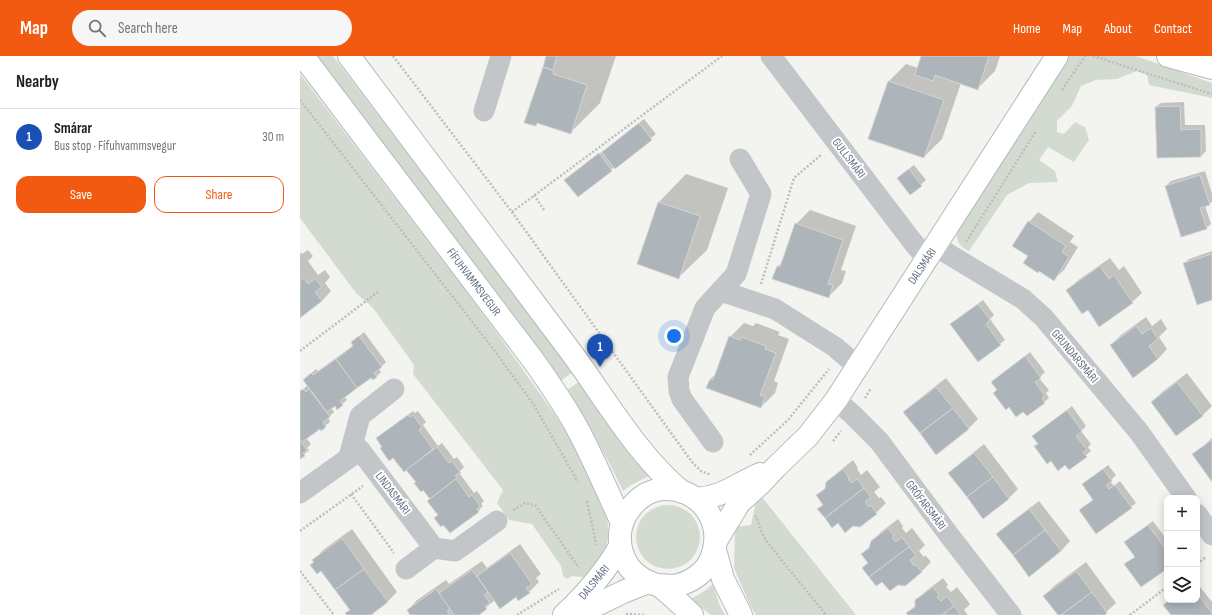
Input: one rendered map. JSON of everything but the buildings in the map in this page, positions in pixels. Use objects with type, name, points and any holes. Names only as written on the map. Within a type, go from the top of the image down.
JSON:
[{"type":"main road","name":"FÍFUHVAMMSVEGUR","points":[[303,56],[533,360],[576,426],[622,523]]},
{"type":"main road","points":[[350,56],[584,370],[642,452],[668,481],[705,507],[712,518],[715,529],[715,545],[723,579],[742,615]]},
{"type":"main road","name":"DALSMÁRI","points":[[715,545],[739,504],[808,436],[836,400],[1057,56]]},
{"type":"main road","points":[[1168,56],[1212,68]]},
{"type":"main road","name":"DALSMÁRI","points":[[689,495],[707,498],[729,490],[776,467]]},
{"type":"main road","points":[[689,495],[670,490],[657,490],[645,495],[635,502],[627,512],[622,523],[620,546],[630,568],[638,576],[653,584],[692,615]]},
{"type":"main road","points":[[653,584],[673,586],[687,582],[700,574],[709,563],[715,545]]},
{"type":"main road","name":"DALSMÁRI","points":[[564,615],[598,580],[610,564],[620,546]]},
{"type":"main road","name":"DALSMÁRI","points":[[576,615],[624,592],[653,584]]},
{"type":"street","points":[[484,112],[501,56]]},
{"type":"street","name":"GULLSMÁRI","points":[[772,56],[912,241],[931,252]]},
{"type":"street","points":[[713,442],[682,399],[679,391],[678,377],[705,308],[736,274],[761,194],[740,159]]},
{"type":"street","name":"GRUNDARSMÁRI","points":[[931,252],[955,258],[1023,299],[1044,318],[1139,432],[1184,495]]},
{"type":"street","points":[[721,291],[775,309],[841,352],[857,366]]},
{"type":"street","points":[[300,493],[350,457],[360,416],[394,389]]},
{"type":"street","name":"GRÓFARSMÁRI","points":[[836,400],[879,441],[1011,615]]},
{"type":"street","name":"LINDASMÁRI","points":[[350,457],[360,450],[434,548]]},
{"type":"street","points":[[1200,518],[1212,535]]},
{"type":"street","points":[[406,569],[434,548],[455,551],[497,522]]},
{"type":"path","points":[[393,56],[512,212],[692,462],[701,471],[716,476]]},
{"type":"path","points":[[512,212],[722,56]]},
{"type":"path","points":[[1061,92],[1085,56]]},
{"type":"path","points":[[1093,56],[1212,94]]},
{"type":"path","points":[[300,100],[491,346],[534,405],[582,488]]},
{"type":"path","points":[[955,258],[1037,129]]},
{"type":"path","points":[[756,302],[794,178],[837,142]]},
{"type":"path","points":[[534,195],[544,210]]},
{"type":"path","points":[[300,351],[378,292]]},
{"type":"path","points":[[745,460],[788,420],[822,379],[841,352]]},
{"type":"path","points":[[864,398],[873,385]]},
{"type":"path","points":[[300,531],[379,474]]},
{"type":"path","points":[[351,494],[406,569]]},
{"type":"path","points":[[586,495],[596,542],[593,548]]},
{"type":"path","points":[[497,522],[525,503],[535,505],[580,571],[584,565]]},
{"type":"path","points":[[751,514],[757,517],[760,529],[767,542],[826,615]]},
{"type":"path","points":[[1200,562],[1206,557]]},
{"type":"path","points":[[300,571],[334,615]]},
{"type":"path","points":[[517,615],[563,587]]},
{"type":"path","points":[[1130,615],[1164,589]]},
{"type":"path","points":[[623,615],[644,615]]},
{"type":"shaded area","points":[[314,56],[333,56],[573,372],[559,382]]},
{"type":"shaded area","points":[[1068,56],[1136,56],[1212,83],[1212,98],[1149,85],[1147,75],[1137,71],[1117,79],[1096,80],[1081,86],[1072,106],[1057,121],[1057,132],[1064,134],[1075,122],[1085,127],[1089,140],[1074,162],[1048,147],[1039,160],[1055,171],[1058,182],[1029,183],[1007,195],[969,251],[959,243],[956,231]]},
{"type":"shaded area","points":[[300,74],[505,344],[567,433],[582,458],[605,507],[608,528],[607,545],[604,553],[588,578],[572,576],[567,579],[563,576],[561,566],[532,524],[509,520],[497,503],[503,490],[413,374],[414,365],[373,308],[356,293],[300,218]]},
{"type":"shaded area","points":[[580,381],[649,476],[623,491],[582,415],[566,391]]},
{"type":"shaded area","points":[[758,492],[856,615],[756,615],[734,568],[735,527],[751,525]]},
{"type":"shaded area","points":[[668,505],[686,511],[694,519],[700,537],[694,555],[686,563],[668,569],[650,563],[642,555],[636,537],[642,519],[650,511]]},
{"type":"shaded area","points":[[713,584],[719,604],[725,615],[711,615],[691,599]]},
{"type":"place","name":"Smárar","points":[[600,367]]}]
